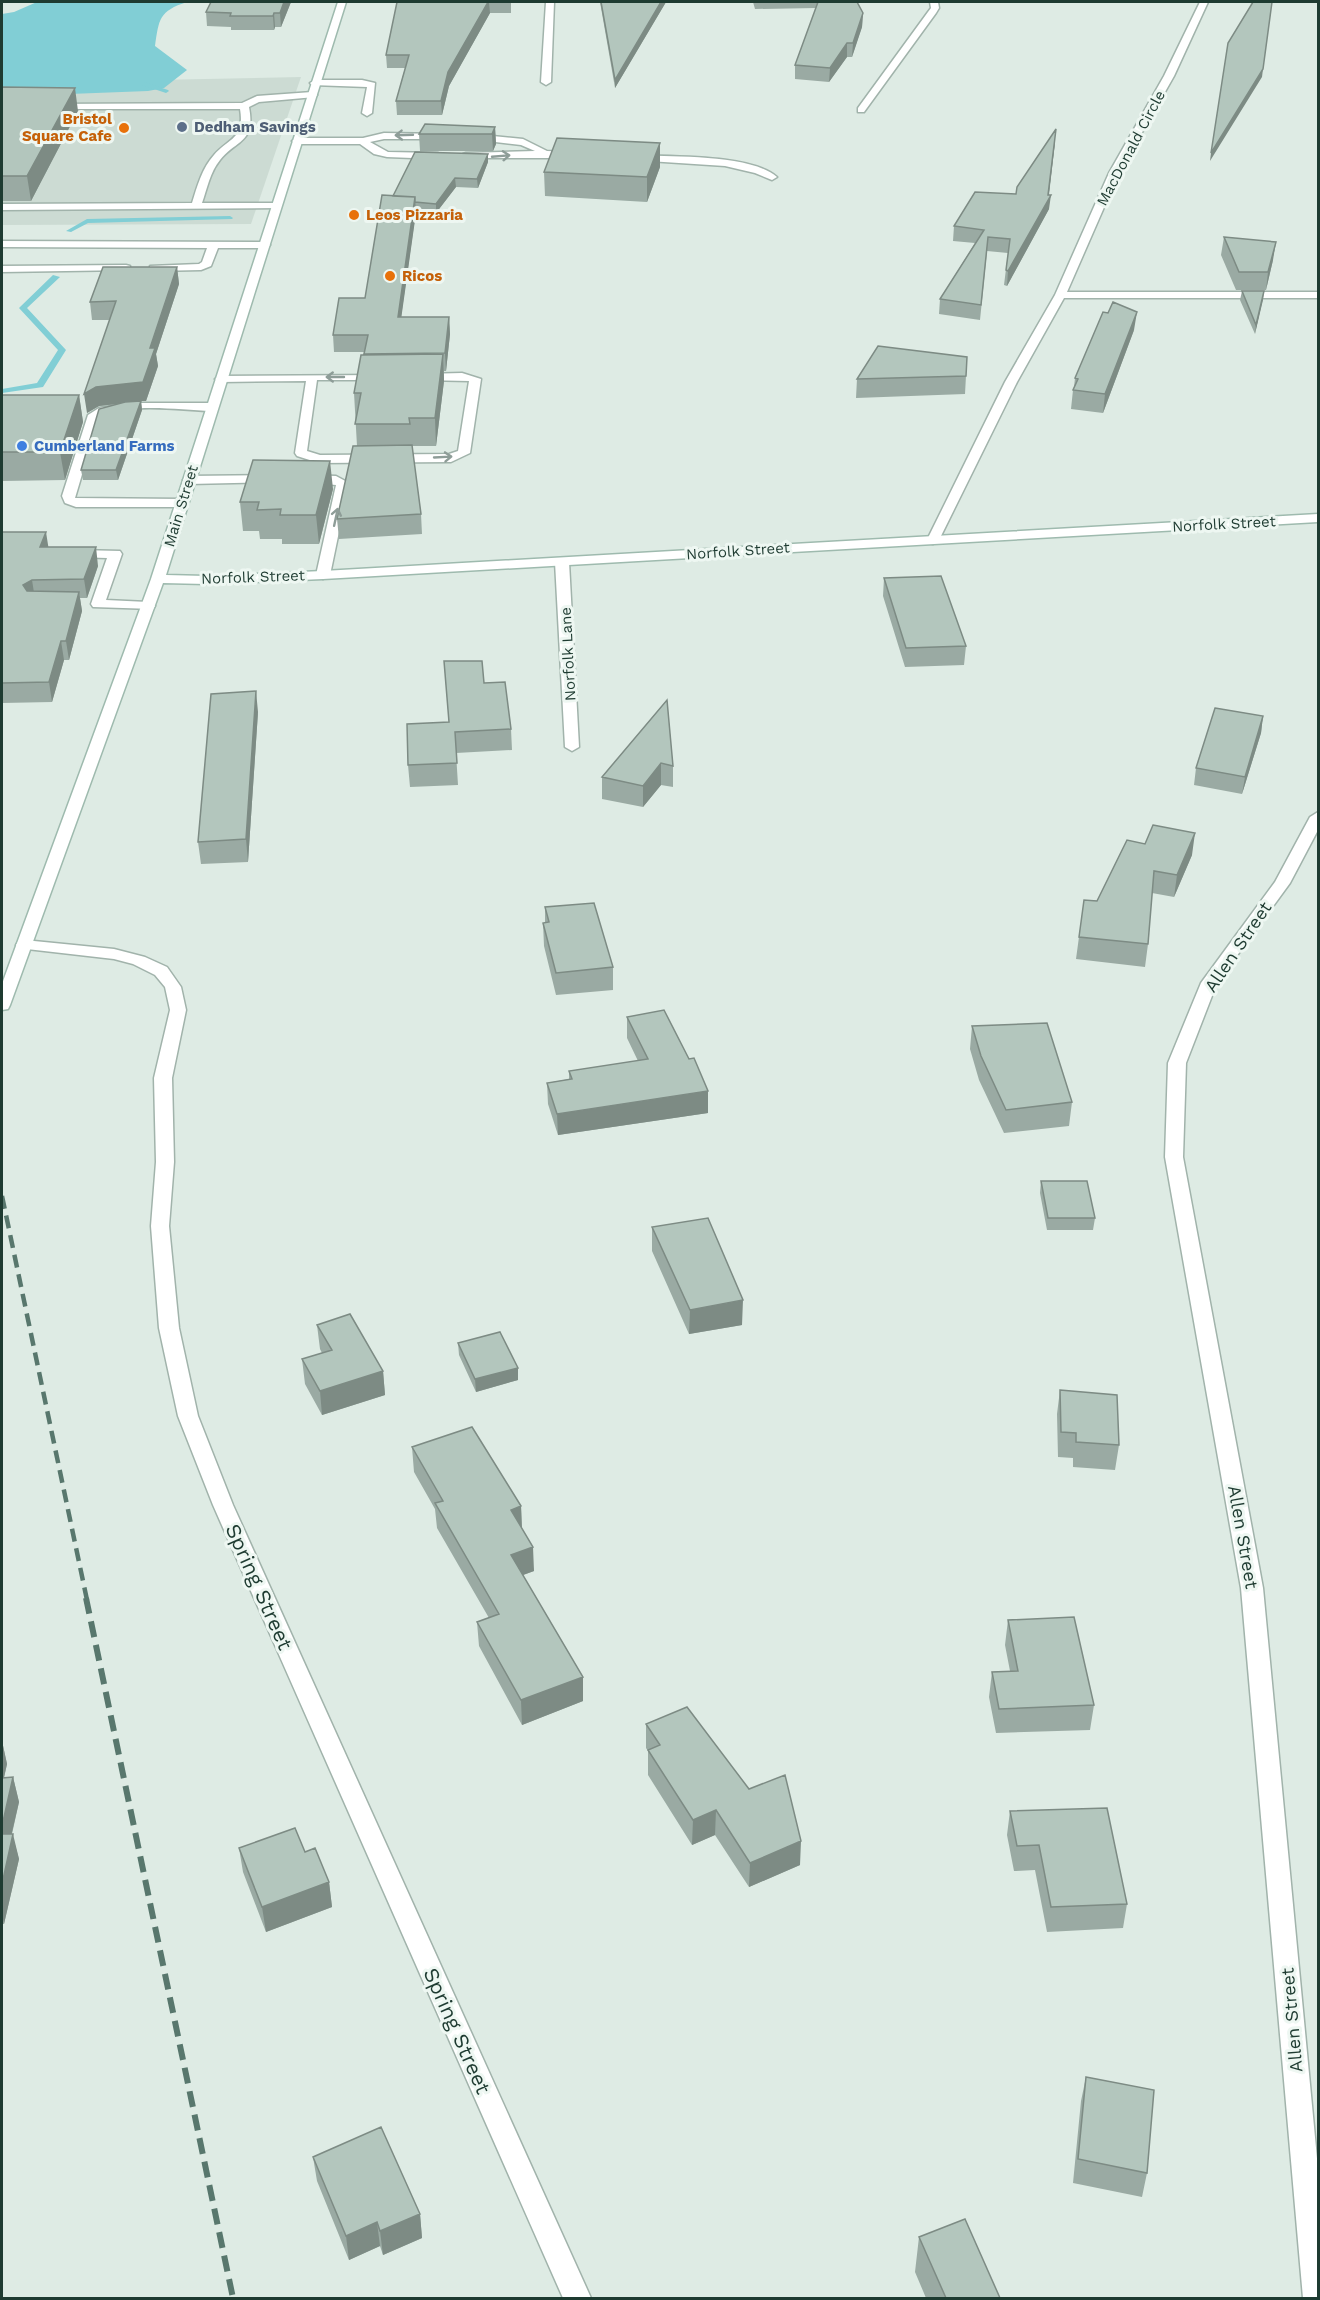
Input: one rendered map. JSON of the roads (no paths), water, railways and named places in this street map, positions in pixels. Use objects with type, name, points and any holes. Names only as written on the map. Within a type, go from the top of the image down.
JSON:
[{"type":"street","name":"Main Street","points":[[2,1004],[158,579],[342,2]]},
{"type":"street","points":[[546,82],[550,2]]},
{"type":"street","points":[[861,110],[932,13],[935,8],[934,2]]},
{"type":"street","name":"MacDonald Circle","points":[[933,540],[1011,382],[1060,296],[1114,173],[1169,76],[1204,2]]},
{"type":"street","points":[[48,106],[244,106],[257,99],[362,83],[372,85],[367,113]]},
{"type":"street","points":[[196,206],[207,173],[217,157],[240,141],[246,117],[244,106]]},
{"type":"street","points":[[297,141],[363,141],[384,136],[449,136]]},
{"type":"street","points":[[461,137],[515,141],[534,146],[543,152]]},
{"type":"street","points":[[363,141],[369,148],[396,155],[494,157],[543,152],[590,156]]},
{"type":"street","points":[[625,158],[742,165],[761,170],[772,177]]},
{"type":"street","points":[[2,207],[276,206]]},
{"type":"street","points":[[2,244],[265,245]]},
{"type":"street","points":[[145,268],[201,267],[207,264],[213,246]]},
{"type":"street","points":[[2,269],[133,268]]},
{"type":"street","points":[[1060,296],[1318,295]]},
{"type":"street","points":[[221,379],[312,377],[462,376],[475,379],[464,453],[451,458],[319,459],[301,453],[312,377]]},
{"type":"street","points":[[182,503],[76,503],[69,500],[68,496],[94,415],[101,410],[125,407],[212,407]]},
{"type":"street","points":[[189,480],[324,479],[343,483],[323,574]]},
{"type":"street","name":"Norfolk Street","points":[[158,579],[206,580],[562,562],[1318,518]]},
{"type":"street","points":[[79,554],[115,554],[92,604],[148,606]]},
{"type":"street","name":"Norfolk Lane","points":[[562,562],[572,747]]},
{"type":"street","name":"Allen Street","points":[[1317,2298],[1252,1588],[1174,1157],[1177,1063],[1209,983],[1282,883],[1318,817]]},
{"type":"street","name":"Spring Street","points":[[24,945],[114,954],[139,960],[160,971],[173,987],[178,1010],[163,1078],[165,1162],[160,1226],[169,1328],[188,1416],[227,1516],[577,2298]]},
{"type":"water","points":[[37,2],[187,2],[171,9],[162,17],[155,46],[187,70],[164,88],[148,91],[17,96],[2,93],[2,14],[14,12]]},
{"type":"waterway","points":[[144,84],[166,91]]},
{"type":"waterway","points":[[69,231],[87,221],[230,218]]},
{"type":"waterway","points":[[2,391],[40,385],[62,350],[23,308],[56,277]]},
{"type":"railway","points":[[2,1196],[87,1600]]},
{"type":"railway","points":[[86,1598],[233,2298]]},
{"type":"place","name":"Dedham Savings","points":[[182,127]]},
{"type":"place","name":"Bristol Square Cafe","points":[[124,128]]},
{"type":"place","name":"Leos Pizzaria","points":[[354,215]]},
{"type":"place","name":"Ricos","points":[[390,276]]},
{"type":"place","name":"Cumberland Farms","points":[[22,446]]}]
